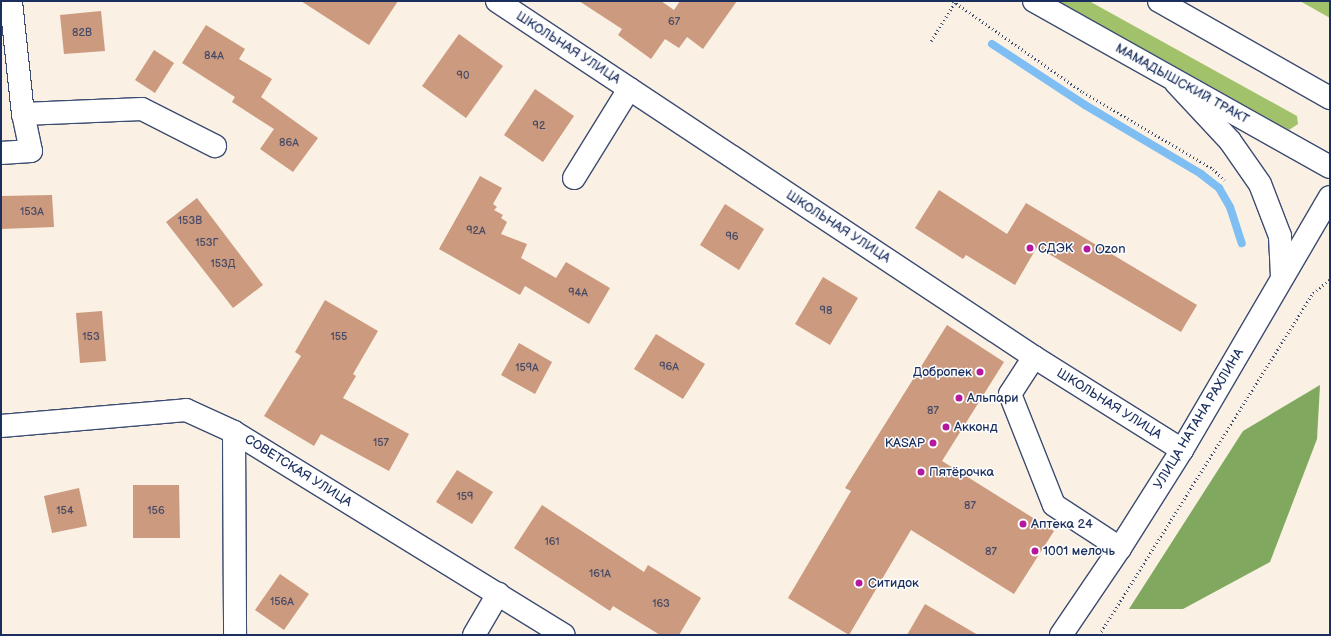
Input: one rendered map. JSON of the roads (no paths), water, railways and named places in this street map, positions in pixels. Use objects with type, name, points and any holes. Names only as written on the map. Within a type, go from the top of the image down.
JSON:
[{"type":"street","points":[[1,153],[31,151],[23,114],[11,1]]},
{"type":"street","name":"ШКОЛЬНАЯ УЛИЦА","points":[[496,1],[1034,356],[1182,450]]},
{"type":"street","name":"МАМАДЫШСКИЙ ТРАКТ","points":[[1034,1],[1330,167]]},
{"type":"street","points":[[1159,1],[1330,98]]},
{"type":"street","points":[[1170,77],[1230,141],[1260,184],[1280,236],[1282,277]]},
{"type":"street","points":[[574,178],[629,89]]},
{"type":"street","points":[[23,114],[142,109],[215,146]]},
{"type":"street","name":"УЛИЦА НАТАНА РАХЛИНА","points":[[1061,635],[1120,548],[1182,450],[1330,197]]},
{"type":"street","points":[[1034,356],[1010,394],[1054,505],[1120,548]]},
{"type":"street","name":"СОВЕТСКАЯ УЛИЦА","points":[[1,426],[186,410],[234,432],[564,635]]},
{"type":"street","points":[[234,432],[235,635]]},
{"type":"street","points":[[474,635],[498,594]]},
{"type":"waterway","points":[[992,44],[1085,105],[1201,174],[1219,188],[1230,207],[1242,243]]},
{"type":"place","name":"СДЭК","points":[[1030,248]]},
{"type":"place","name":"Ozon","points":[[1087,249]]},
{"type":"place","name":"Добропек","points":[[980,372]]},
{"type":"place","name":"Альпари","points":[[959,398]]},
{"type":"place","name":"Акконд","points":[[946,427]]},
{"type":"place","name":"KASAP","points":[[933,443]]},
{"type":"place","name":"Пятёрочка","points":[[921,472]]},
{"type":"place","name":"Аптека 24","points":[[1023,524]]},
{"type":"place","name":"1001 мелочь","points":[[1035,551]]},
{"type":"place","name":"Ситидок","points":[[859,583]]}]
